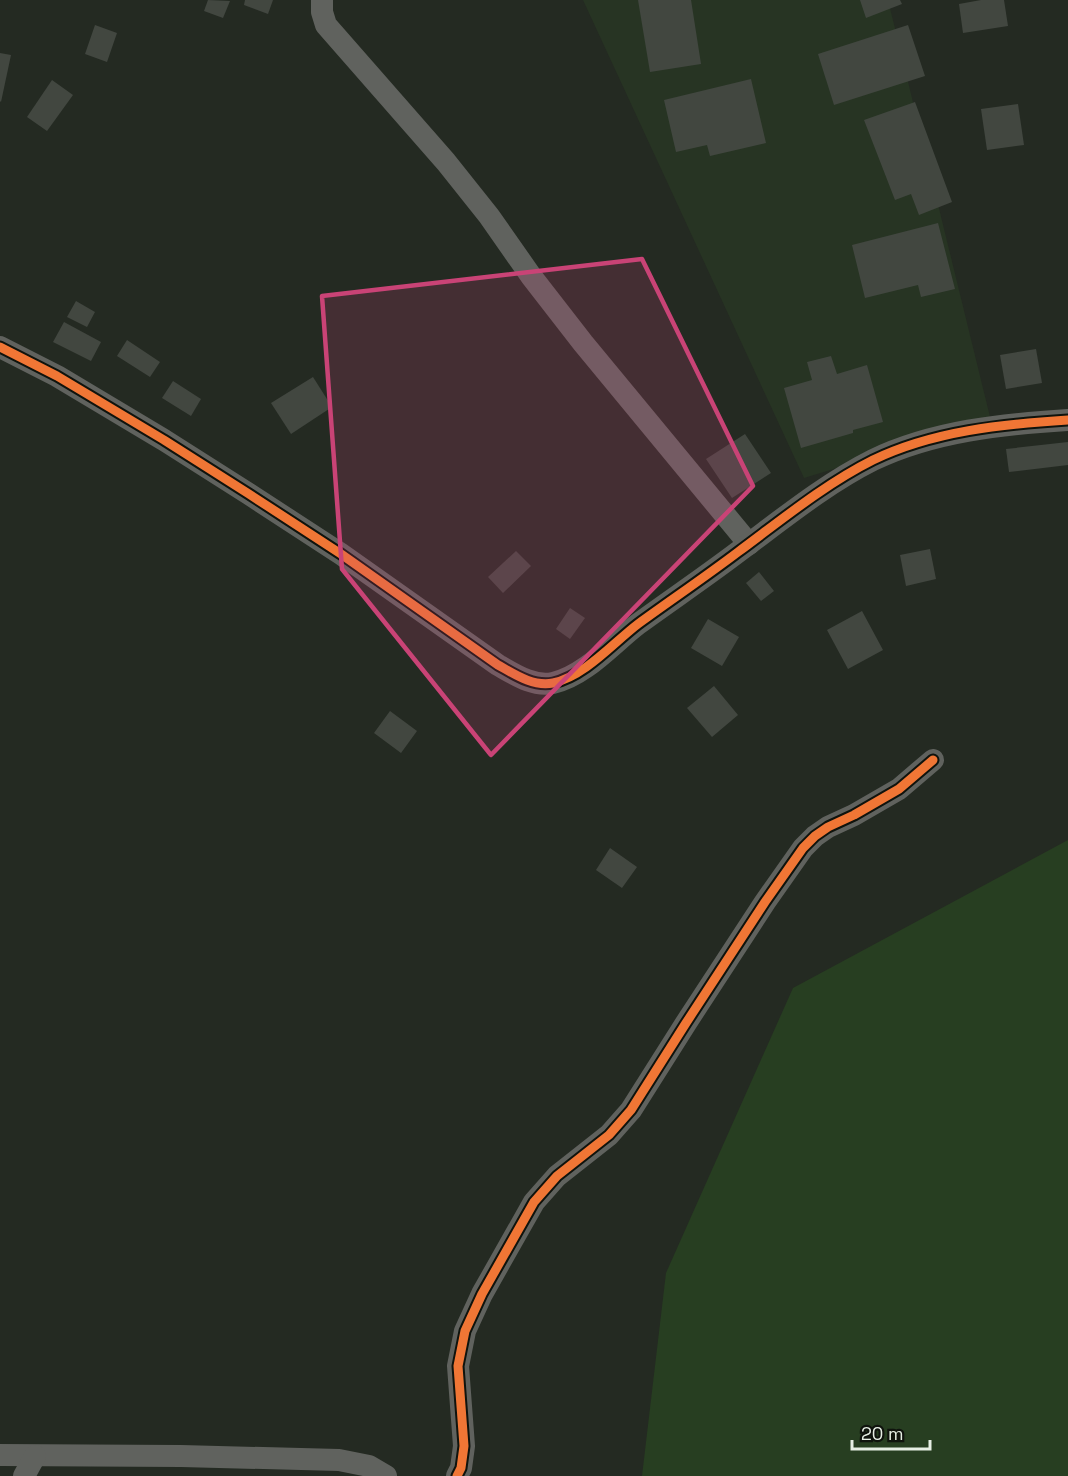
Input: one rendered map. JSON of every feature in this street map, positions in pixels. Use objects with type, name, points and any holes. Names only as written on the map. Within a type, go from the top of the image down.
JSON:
[{"type":"street","points":[[322,0],[322,12],[326,25],[446,162],[583,343],[748,544]]},
{"type":"street","points":[[0,346],[57,376],[164,440],[341,554],[498,665],[521,678],[551,684],[566,679],[588,665],[637,625],[795,510],[843,477],[873,460],[935,438],[985,428],[1068,420]]},
{"type":"street","points":[[457,1476],[461,1468],[464,1446],[458,1366],[465,1331],[534,1202],[557,1176],[609,1135],[631,1110],[765,902],[803,848],[828,827],[899,789],[933,760]]},
{"type":"street","points":[[0,1455],[181,1456],[298,1468],[339,1460],[369,1466],[386,1476]]},
{"type":"street","points":[[24,1476],[35,1456]]},
{"type":"highlighted area","points":[[642,259],[753,486],[491,755],[342,569],[322,296]]},
{"type":"shaded area","points":[[583,0],[888,0],[991,421],[804,478]]},
{"type":"shaded area","points":[[1068,840],[1068,1476],[642,1476],[666,1273],[793,988]]},
{"type":"building","points":[[208,0],[230,1],[223,18],[204,11]]},
{"type":"building","points":[[245,0],[273,0],[268,14],[244,5]]},
{"type":"building","points":[[638,0],[691,0],[701,64],[650,72]]},
{"type":"building","points":[[860,0],[900,0],[902,4],[866,18]]},
{"type":"building","points":[[981,0],[1004,0],[1008,26],[963,33],[959,4]]},
{"type":"building","points":[[95,25],[117,33],[107,62],[85,54]]},
{"type":"building","points":[[908,25],[925,76],[834,105],[818,54]]},
{"type":"building","points":[[0,53],[11,55],[1,102],[0,101]]},
{"type":"building","points":[[751,79],[766,143],[710,156],[707,145],[676,152],[664,100]]},
{"type":"building","points":[[52,80],[73,95],[47,131],[27,117]]},
{"type":"building","points":[[915,102],[952,202],[919,215],[911,194],[895,200],[864,120]]},
{"type":"building","points":[[1018,104],[1024,145],[987,150],[981,109]]},
{"type":"building","points":[[938,223],[955,289],[921,297],[918,285],[865,298],[852,245]]},
{"type":"building","points":[[76,301],[95,312],[87,327],[67,317]]},
{"type":"building","points":[[64,322],[101,342],[91,361],[53,342]]},
{"type":"building","points":[[127,340],[160,362],[150,377],[117,356]]},
{"type":"building","points":[[1036,349],[1042,383],[1006,389],[1000,355]]},
{"type":"building","points":[[831,356],[837,374],[867,365],[883,422],[801,448],[784,388],[812,380],[807,362]]},
{"type":"building","points":[[313,377],[332,407],[291,434],[271,403]]},
{"type":"building","points":[[173,381],[201,399],[191,416],[162,398]]},
{"type":"building","points":[[745,434],[771,473],[732,498],[706,459]]},
{"type":"building","points":[[1068,442],[1068,465],[1009,472],[1006,449]]},
{"type":"building","points":[[930,549],[936,579],[906,586],[900,555]]},
{"type":"building","points":[[516,551],[531,566],[503,593],[488,577]]},
{"type":"building","points":[[759,572],[774,591],[761,601],[746,583]]},
{"type":"building","points":[[570,608],[585,618],[570,639],[556,629]]},
{"type":"building","points":[[862,611],[883,650],[848,669],[827,630]]},
{"type":"building","points":[[708,619],[739,637],[722,666],[691,648]]},
{"type":"building","points":[[714,686],[738,715],[712,737],[687,708]]},
{"type":"building","points":[[390,711],[417,731],[401,753],[374,733]]},
{"type":"building","points":[[610,848],[637,867],[622,888],[596,870]]},
{"type":"cycle path","points":[[0,347],[57,376],[249,494],[341,554],[498,665],[524,679],[546,684],[576,674],[638,624],[803,503],[873,460],[896,450],[944,436],[994,427],[1068,420]]},
{"type":"cycle path","points":[[457,1476],[461,1468],[464,1446],[458,1366],[465,1331],[482,1294],[534,1202],[557,1176],[609,1135],[631,1110],[765,902],[803,848],[828,827],[899,789],[933,760]]}]
